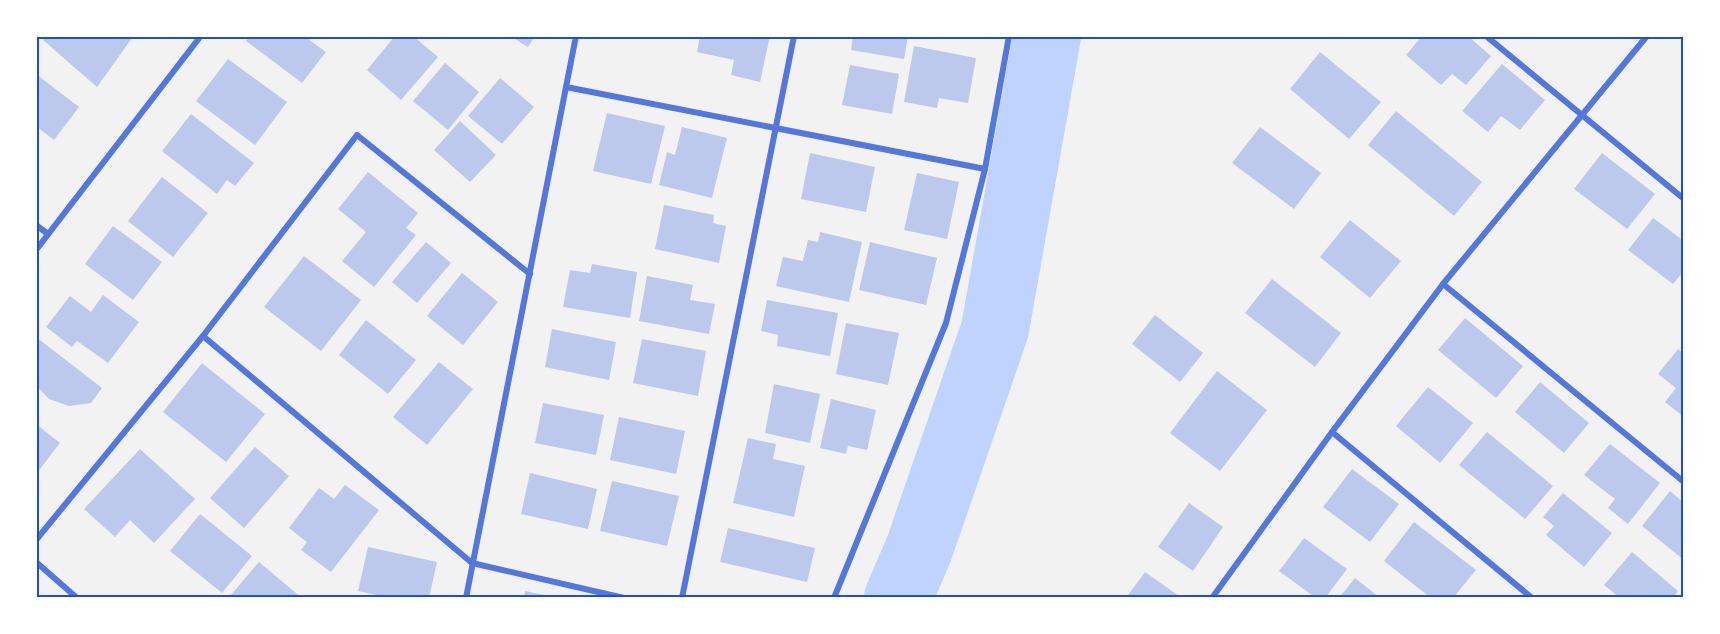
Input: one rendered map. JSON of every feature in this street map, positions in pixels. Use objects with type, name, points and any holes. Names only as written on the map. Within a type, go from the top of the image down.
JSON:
[{"type":"street","points":[[36,250],[199,36]]},
{"type":"street","points":[[466,598],[576,36]]},
{"type":"street","points":[[682,598],[794,36]]},
{"type":"street","points":[[834,598],[946,323],[985,169],[1009,36]]},
{"type":"street","points":[[1486,36],[1684,199]]},
{"type":"street","points":[[1212,598],[1443,284],[1647,36]]},
{"type":"street","points":[[566,87],[985,169]]},
{"type":"street","points":[[36,540],[203,336],[357,135],[530,274]]},
{"type":"street","points":[[36,225],[48,234]]},
{"type":"street","points":[[1443,284],[1684,482]]},
{"type":"street","points":[[203,336],[472,563],[624,598]]},
{"type":"street","points":[[1332,432],[1532,598]]},
{"type":"street","points":[[36,562],[77,598]]},
{"type":"building","points":[[45,36],[130,36],[132,38],[97,87],[43,40]]},
{"type":"building","points":[[250,36],[304,36],[326,52],[302,83],[246,41]]},
{"type":"building","points":[[395,36],[413,36],[438,57],[401,100],[367,70]]},
{"type":"building","points":[[510,36],[535,36],[528,47]]},
{"type":"building","points":[[700,36],[770,36],[760,82],[731,75],[734,60],[697,52]]},
{"type":"building","points":[[853,36],[908,36],[904,59],[851,50]]},
{"type":"building","points":[[1422,36],[1468,36],[1491,56],[1466,85],[1452,74],[1441,85],[1406,55]]},
{"type":"building","points":[[914,46],[976,58],[968,103],[939,98],[937,108],[904,102]]},
{"type":"building","points":[[1320,52],[1381,102],[1349,139],[1290,89]]},
{"type":"building","points":[[228,59],[287,102],[255,145],[196,101]]},
{"type":"building","points":[[445,63],[479,92],[448,130],[413,101]]},
{"type":"building","points":[[1502,64],[1545,100],[1520,130],[1501,116],[1488,132],[1462,111]]},
{"type":"building","points":[[850,65],[899,74],[892,114],[842,105]]},
{"type":"building","points":[[36,74],[79,107],[54,140],[36,126]]},
{"type":"building","points":[[500,78],[534,107],[502,144],[468,116]]},
{"type":"building","points":[[1396,111],[1482,182],[1454,216],[1368,145]]},
{"type":"building","points":[[607,113],[665,126],[651,184],[593,171]]},
{"type":"building","points":[[191,114],[254,163],[235,186],[227,180],[217,194],[162,151]]},
{"type":"building","points":[[460,121],[496,155],[470,182],[434,150]]},
{"type":"building","points":[[682,127],[727,138],[712,198],[659,185],[667,152],[675,155]]},
{"type":"building","points":[[1260,127],[1321,173],[1294,209],[1232,163]]},
{"type":"building","points":[[810,153],[875,167],[866,212],[801,199]]},
{"type":"building","points":[[1602,153],[1655,194],[1627,229],[1574,189]]},
{"type":"building","points":[[368,172],[418,213],[406,228],[416,235],[374,287],[342,261],[366,232],[338,209]]},
{"type":"building","points":[[917,173],[959,182],[947,239],[904,230]]},
{"type":"building","points":[[162,177],[208,213],[173,257],[128,221]]},
{"type":"building","points":[[664,205],[714,215],[713,223],[726,226],[719,263],[655,249]]},
{"type":"building","points":[[1653,218],[1684,241],[1684,271],[1673,284],[1628,250]]},
{"type":"building","points":[[1350,220],[1401,261],[1370,298],[1320,257]]},
{"type":"building","points":[[113,226],[162,262],[133,300],[85,264]]},
{"type":"building","points":[[820,232],[862,242],[849,302],[776,286],[783,257],[803,261],[808,240],[818,242]]},
{"type":"building","points":[[426,242],[451,263],[417,303],[392,282]]},
{"type":"building","points":[[870,242],[937,258],[926,305],[859,290]]},
{"type":"building","points":[[304,256],[361,300],[321,351],[264,307]]},
{"type":"building","points":[[592,264],[637,272],[630,318],[563,307],[570,270],[590,273]]},
{"type":"building","points":[[462,273],[498,302],[463,345],[427,316]]},
{"type":"building","points":[[647,276],[693,285],[690,300],[715,304],[709,334],[639,321]]},
{"type":"building","points":[[1272,279],[1341,333],[1315,367],[1245,313]]},
{"type":"building","points":[[103,295],[139,322],[108,363],[77,341],[72,347],[46,327],[70,296],[91,312]]},
{"type":"building","points":[[767,300],[838,313],[830,356],[777,346],[778,335],[761,331]]},
{"type":"building","points":[[1155,315],[1203,353],[1180,382],[1132,344]]},
{"type":"building","points":[[1465,318],[1523,366],[1496,398],[1438,350]]},
{"type":"building","points":[[366,320],[416,360],[388,394],[339,355]]},
{"type":"building","points":[[846,323],[899,333],[888,385],[836,374]]},
{"type":"building","points":[[552,329],[616,342],[609,380],[545,367]]},
{"type":"building","points":[[36,337],[102,388],[91,403],[69,406],[49,399],[36,385]]},
{"type":"building","points":[[642,339],[706,351],[698,396],[633,383]]},
{"type":"building","points":[[1678,349],[1684,354],[1684,417],[1665,402],[1676,388],[1658,374]]},
{"type":"building","points":[[439,362],[473,389],[427,445],[393,417]]},
{"type":"building","points":[[202,363],[265,414],[226,462],[163,412]]},
{"type":"building","points":[[1217,371],[1267,410],[1220,471],[1170,433]]},
{"type":"building","points":[[1540,382],[1589,423],[1564,453],[1515,412]]},
{"type":"building","points":[[774,384],[820,394],[810,443],[765,433]]},
{"type":"building","points":[[1428,387],[1473,423],[1440,463],[1396,426]]},
{"type":"building","points":[[831,399],[876,410],[867,450],[848,446],[846,454],[820,448]]},
{"type":"building","points":[[543,403],[604,415],[596,455],[535,443]]},
{"type":"building","points":[[619,417],[685,431],[676,474],[610,460]]},
{"type":"building","points":[[36,424],[60,443],[36,474]]},
{"type":"building","points":[[1487,432],[1553,486],[1525,519],[1459,465]]},
{"type":"building","points":[[748,438],[776,444],[773,459],[805,466],[794,517],[733,503]]},
{"type":"building","points":[[1610,444],[1660,483],[1628,524],[1608,508],[1615,499],[1584,475]]},
{"type":"building","points":[[255,447],[289,476],[244,528],[210,498]]},
{"type":"building","points":[[140,449],[195,499],[154,543],[130,520],[115,537],[84,509]]},
{"type":"building","points":[[1352,469],[1399,504],[1370,542],[1323,507]]},
{"type":"building","points":[[530,473],[597,489],[588,529],[521,514]]},
{"type":"building","points":[[612,481],[679,496],[667,546],[600,531]]},
{"type":"building","points":[[345,485],[379,510],[331,572],[301,550],[307,542],[289,528],[319,488],[334,499]]},
{"type":"building","points":[[1670,491],[1684,503],[1684,560],[1642,526]]},
{"type":"building","points":[[1563,493],[1612,533],[1584,567],[1546,535],[1554,526],[1543,517]]},
{"type":"building","points":[[1189,503],[1223,527],[1193,571],[1158,547]]},
{"type":"building","points":[[200,514],[252,556],[222,593],[170,551]]},
{"type":"building","points":[[1414,522],[1476,570],[1453,598],[1431,598],[1384,561]]},
{"type":"building","points":[[728,528],[815,548],[807,582],[720,562]]},
{"type":"building","points":[[1304,538],[1347,569],[1325,598],[1316,598],[1279,571]]},
{"type":"building","points":[[368,547],[437,562],[429,598],[390,598],[358,591]]},
{"type":"building","points":[[1632,552],[1678,591],[1673,598],[1620,598],[1604,585]]},
{"type":"building","points":[[259,562],[302,598],[231,598],[230,596]]},
{"type":"building","points":[[1145,572],[1179,596],[1177,598],[1126,598]]},
{"type":"building","points":[[1355,578],[1380,598],[1339,598]]},
{"type":"building","points":[[525,591],[554,597],[554,598],[524,598]]},
{"type":"waterway","points":[[898,598],[919,549],[995,329],[1047,36]]}]
